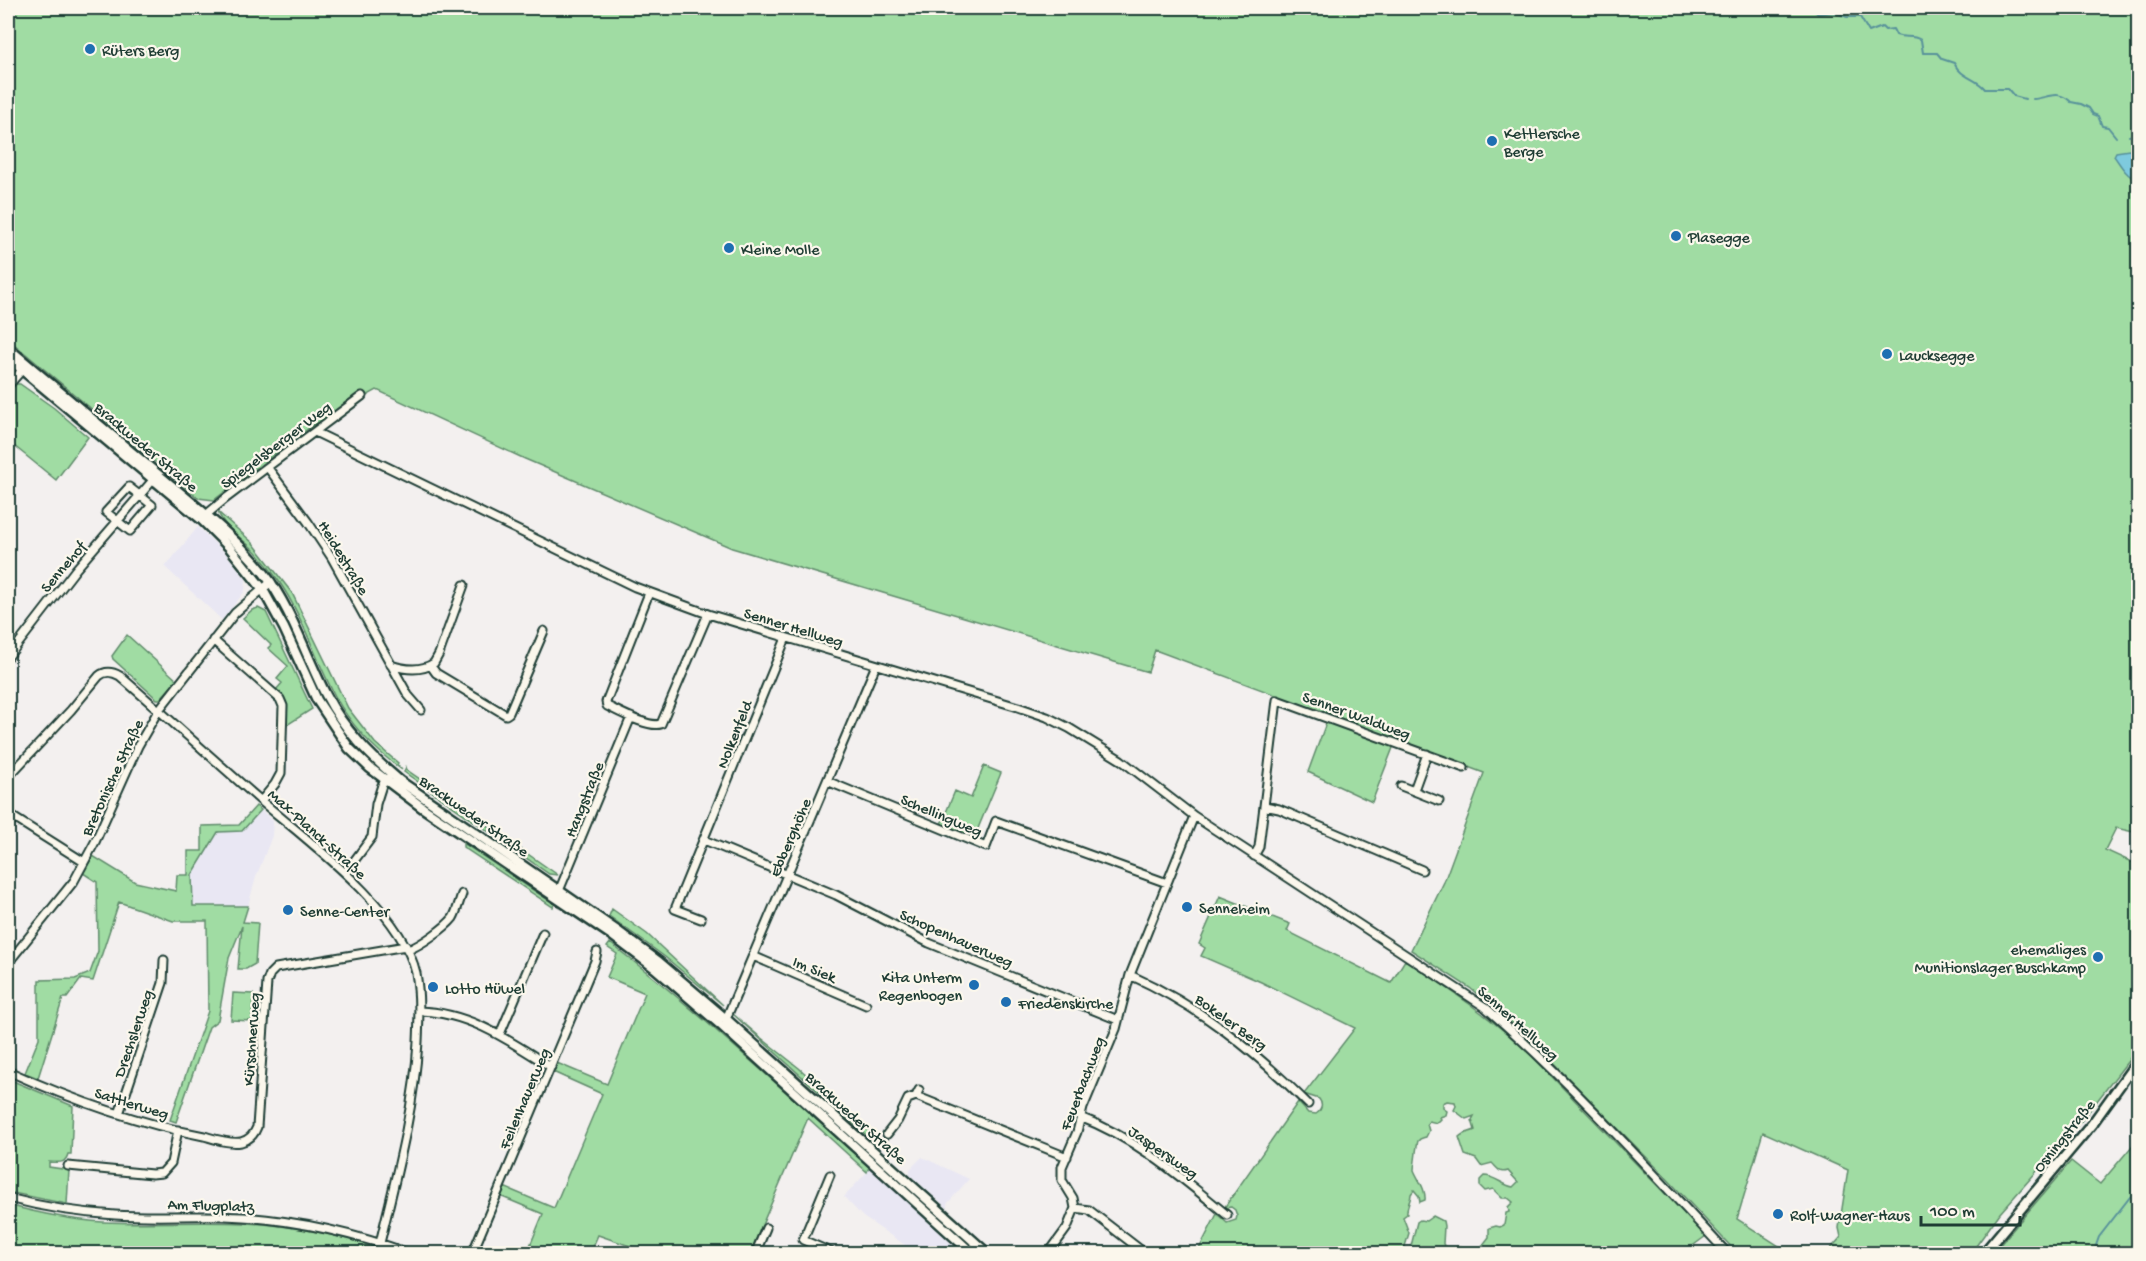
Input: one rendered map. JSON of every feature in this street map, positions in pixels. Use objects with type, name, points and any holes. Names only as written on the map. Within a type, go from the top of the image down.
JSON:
[{"type":"main road","name":"Brackweder Straße","points":[[8,348],[206,515],[247,554],[270,582],[340,719],[388,777],[559,891],[659,962],[726,1019],[988,1254]]},
{"type":"main road","name":"Brackweder Straße","points":[[8,358],[202,520],[230,548],[262,588],[284,628],[317,700],[350,748],[655,968],[748,1049],[973,1254]]},
{"type":"main road","name":"Osningstraße","points":[[1983,1254],[2092,1124],[2139,1060]]},
{"type":"street","points":[[8,386],[22,370]]},
{"type":"street","name":"Spiegelsberger Weg","points":[[206,515],[362,396]]},
{"type":"street","name":"Senner Hellweg","points":[[315,432],[598,571],[649,593],[708,614],[1047,717],[1121,760],[1194,816],[1485,1007],[1523,1040],[1670,1190],[1728,1254]]},
{"type":"street","name":"Heidestraße","points":[[268,468],[332,558],[408,696],[421,710]]},
{"type":"street","name":"Sennehof","points":[[8,657],[76,569],[153,480]]},
{"type":"street","points":[[129,487],[151,503],[152,508],[132,531],[117,522],[107,513],[107,510],[129,487]]},
{"type":"street","name":"Bretonische Straße","points":[[8,963],[70,885],[84,862],[138,746],[158,711],[235,613],[270,582]]},
{"type":"street","points":[[391,665],[410,669],[431,666],[439,654],[464,585]]},
{"type":"street","points":[[649,593],[606,702],[607,706],[631,717],[654,725],[661,724],[708,614]]},
{"type":"street","points":[[431,666],[436,673],[506,715],[544,631]]},
{"type":"street","name":"Nolkenfeld","points":[[701,919],[675,909],[786,638]]},
{"type":"street","points":[[213,640],[280,699],[284,706],[280,772],[275,783],[261,801]]},
{"type":"street","name":"Ebberghöhe","points":[[726,1019],[876,665]]},
{"type":"street","name":"Max-Planck-Straße","points":[[8,777],[103,672],[120,676],[345,873],[378,907],[407,948],[416,975],[419,1011],[416,1075],[412,1100],[380,1243]]},
{"type":"street","name":"Senner Waldweg","points":[[1265,806],[1278,700],[1464,768]]},
{"type":"street","name":"Hangstraße","points":[[559,891],[631,717]]},
{"type":"street","name":"Senner Waldweg","points":[[1414,790],[1426,754]]},
{"type":"street","points":[[345,873],[372,837],[376,804],[388,777]]},
{"type":"street","name":"Schellingweg","points":[[827,781],[986,847],[996,821],[1167,883]]},
{"type":"street","points":[[1401,786],[1439,801]]},
{"type":"street","points":[[1254,856],[1259,847],[1265,806],[1279,809],[1422,870]]},
{"type":"street","points":[[8,814],[84,862]]},
{"type":"street","name":"Feuerbachweg","points":[[1075,1208],[1073,1198],[1062,1180],[1062,1167],[1118,1020],[1130,975],[1194,816]]},
{"type":"street","points":[[704,840],[787,875]]},
{"type":"street","name":"Schopenhauerweg","points":[[787,875],[836,895],[929,943],[1118,1020]]},
{"type":"street","points":[[407,948],[415,947],[449,921],[456,912],[462,894]]},
{"type":"street","points":[[500,1034],[543,933]]},
{"type":"street","name":"Kürschnerweg","points":[[251,1137],[257,1127],[267,981],[270,974],[276,968],[407,948]]},
{"type":"street","name":"Feilenhauerweg","points":[[472,1254],[597,952]]},
{"type":"street","name":"Im Siek","points":[[753,956],[866,1005]]},
{"type":"street","name":"Drechslerweg","points":[[119,1114],[164,983],[165,960]]},
{"type":"street","name":"Bokeler Berg","points":[[1130,975],[1172,995],[1224,1029],[1263,1060],[1308,1104]]},
{"type":"street","points":[[419,1011],[465,1020],[500,1034],[551,1067]]},
{"type":"street","name":"Sattlerweg","points":[[8,1071],[119,1114],[231,1142],[242,1142],[251,1137]]},
{"type":"street","points":[[887,1134],[898,1120],[908,1099],[917,1093],[1066,1157]]},
{"type":"street","name":"Jaspersweg","points":[[1080,1117],[1138,1146],[1227,1215]]},
{"type":"street","points":[[68,1166],[162,1173],[171,1163],[178,1130]]},
{"type":"street","points":[[830,1174],[803,1240],[835,1254]]},
{"type":"street","name":"Am Flugplatz","points":[[8,1198],[96,1214],[218,1216],[285,1221],[321,1227],[411,1254]]},
{"type":"street","points":[[1048,1254],[1067,1228],[1075,1208],[1089,1210],[1146,1254]]},
{"type":"street","points":[[755,1254],[766,1228]]},
{"type":"shaded area","points":[[198,527],[225,553],[246,579],[245,591],[222,620],[165,567]]},
{"type":"shaded area","points":[[261,810],[273,821],[272,836],[256,877],[248,906],[193,906],[192,875],[218,832],[242,831]]},
{"type":"shaded area","points":[[922,1157],[969,1179],[947,1204],[947,1208],[910,1175],[910,1169]]},
{"type":"shaded area","points":[[869,1167],[952,1244],[956,1251],[954,1253],[917,1253],[863,1217],[844,1197]]},
{"type":"green space","points":[[8,8],[2138,8],[2138,157],[2135,153],[2117,159],[2132,178],[2138,177],[2138,833],[2116,828],[2105,850],[2138,865],[2138,1048],[2083,1119],[2000,1213],[1971,1253],[1827,1253],[1841,1237],[1839,1228],[1848,1170],[1763,1132],[1737,1219],[1790,1253],[1737,1253],[1524,1033],[1470,988],[1411,950],[1444,882],[1484,773],[1396,740],[1372,802],[1308,772],[1329,715],[1155,650],[1148,672],[732,548],[525,459],[377,390],[312,426],[214,500],[198,498],[8,339]]},
{"type":"green space","points":[[14,384],[20,384],[54,408],[88,437],[56,480],[8,441],[8,391]]},
{"type":"green space","points":[[218,512],[253,543],[292,593],[348,708],[375,743],[398,763],[397,765],[402,770],[373,746],[348,717],[335,696],[287,594],[262,559],[229,529]]},
{"type":"green space","points":[[258,608],[266,612],[312,709],[287,725],[286,703],[276,690],[282,683],[277,679],[288,666],[268,648],[271,645],[243,618]]},
{"type":"green space","points":[[127,635],[177,680],[160,699],[157,699],[113,659],[112,656]]},
{"type":"green space","points":[[984,766],[1001,773],[974,838],[941,824],[955,791],[971,798]]},
{"type":"green space","points":[[406,767],[407,770],[558,875],[549,874],[404,772]]},
{"type":"green space","points":[[256,806],[261,810],[242,831],[218,832],[192,875],[193,906],[248,906],[243,922],[258,923],[255,964],[246,969],[238,969],[242,926],[229,958],[218,1020],[209,1027],[176,1122],[170,1120],[208,1011],[207,921],[173,921],[119,902],[93,981],[81,979],[67,998],[63,998],[38,1078],[25,1073],[39,1038],[39,980],[75,979],[90,973],[98,951],[97,882],[83,873],[93,856],[135,882],[176,891],[177,875],[188,875],[188,851],[202,851],[202,826],[239,825]]},
{"type":"green space","points":[[463,843],[554,904],[553,907],[463,847]]},
{"type":"green space","points":[[1220,896],[1290,924],[1287,931],[1391,983],[1405,960],[1454,993],[1486,1016],[1531,1055],[1706,1236],[1683,1253],[1456,1253],[1455,1248],[1458,1246],[1479,1250],[1489,1237],[1489,1228],[1504,1225],[1506,1213],[1509,1212],[1508,1207],[1513,1202],[1508,1198],[1502,1198],[1493,1189],[1485,1191],[1480,1186],[1480,1180],[1488,1176],[1513,1187],[1518,1182],[1508,1171],[1501,1171],[1492,1163],[1481,1166],[1476,1159],[1465,1155],[1459,1137],[1475,1130],[1472,1120],[1474,1116],[1466,1119],[1454,1110],[1455,1102],[1447,1101],[1443,1103],[1443,1108],[1447,1111],[1446,1115],[1440,1117],[1437,1123],[1429,1121],[1427,1124],[1429,1131],[1426,1137],[1418,1141],[1414,1170],[1423,1188],[1425,1200],[1420,1202],[1414,1190],[1411,1194],[1407,1214],[1403,1217],[1409,1233],[1403,1253],[1197,1253],[1217,1214],[1227,1223],[1236,1220],[1235,1210],[1231,1207],[1224,1208],[1298,1102],[1308,1113],[1316,1114],[1320,1111],[1319,1099],[1304,1094],[1355,1028],[1261,982],[1201,956],[1205,948],[1199,944]]},
{"type":"green space","points":[[612,909],[647,934],[723,1005],[665,957],[609,916]]},
{"type":"green space","points":[[610,943],[677,997],[774,1081],[869,1167],[867,1172],[808,1118],[750,1253],[650,1253],[598,1235],[590,1253],[527,1253],[543,1214],[500,1196],[504,1187],[554,1208],[602,1094],[553,1072],[557,1063],[607,1084],[645,993],[607,977],[617,954],[607,947]]},
{"type":"green space","points":[[233,993],[253,994],[252,1021],[231,1020]]},
{"type":"green space","points":[[733,1014],[799,1068],[880,1141],[877,1145]]},
{"type":"green space","points":[[8,1079],[73,1106],[71,1154],[68,1154],[63,1161],[49,1162],[49,1167],[69,1170],[67,1204],[8,1192]]},
{"type":"green space","points":[[2138,1139],[2138,1253],[1993,1253],[2071,1161],[2100,1184]]},
{"type":"green space","points":[[8,1205],[55,1216],[103,1222],[227,1222],[283,1226],[339,1237],[394,1253],[8,1253]]},
{"type":"green space","points":[[1433,1216],[1443,1221],[1443,1244],[1449,1251],[1448,1253],[1412,1253],[1411,1246],[1417,1222],[1426,1221]]},
{"type":"water","points":[[2129,150],[2138,157],[2138,177],[2136,179],[2126,173],[2114,156],[2116,152]]},
{"type":"waterway","points":[[1811,8],[1818,14],[1834,12],[1847,17],[1860,17],[1869,32],[1882,27],[1885,30],[1893,29],[1896,35],[1917,38],[1921,40],[1923,53],[1937,53],[1942,59],[1954,63],[1961,72],[1985,89],[2008,89],[2014,96],[2025,99]]},
{"type":"waterway","points":[[2033,99],[2057,95],[2081,104],[2098,116],[2102,126],[2108,127],[2116,137]]},
{"type":"waterway","points":[[2129,136],[2133,135],[2138,122]]},
{"type":"waterway","points":[[2133,135],[2138,149]]},
{"type":"waterway","points":[[2093,1254],[2099,1237],[2130,1197],[2138,1192]]},
{"type":"place","name":"Rüters Berg","points":[[90,49]]},
{"type":"place","name":"Kettlersche Berge","points":[[1492,141]]},
{"type":"place","name":"Plasegge","points":[[1676,236]]},
{"type":"place","name":"Kleine Molle","points":[[729,248]]},
{"type":"place","name":"Laucksegge","points":[[1887,354]]},
{"type":"place","name":"Senneheim","points":[[1187,907]]},
{"type":"place","name":"Senne-Center","points":[[288,910]]},
{"type":"place","name":"ehemaliges Munitionslager Buschkamp","points":[[2098,957]]},
{"type":"place","name":"Kita Unterm Regenbogen","points":[[974,985]]},
{"type":"place","name":"Lotto Hüwel","points":[[433,987]]},
{"type":"place","name":"Friedenskirche","points":[[1006,1002]]},
{"type":"place","name":"Rolf-Wagner-Haus","points":[[1778,1214]]}]
